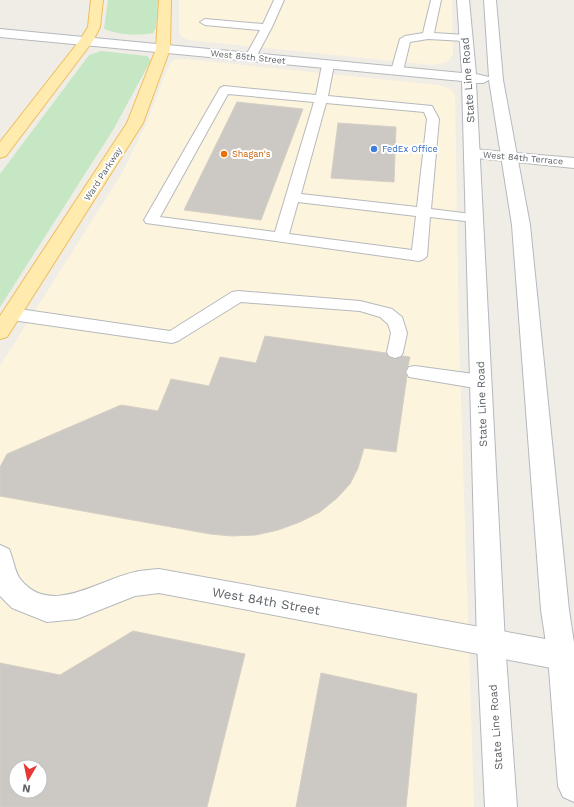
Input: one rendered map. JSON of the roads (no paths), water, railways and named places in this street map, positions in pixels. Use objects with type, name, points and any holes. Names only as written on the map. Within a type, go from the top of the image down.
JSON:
[{"type":"main road","points":[[0,154],[86,41],[94,27],[97,0]]},
{"type":"main road","name":"Ward Parkway","points":[[0,332],[136,123],[163,49],[165,0]]},
{"type":"main road","name":"State Line Road","points":[[463,0],[469,78],[491,643],[501,807]]},
{"type":"main road","points":[[490,0],[496,80],[521,225],[555,610],[562,656],[572,749],[574,786]]},
{"type":"main road","name":"West 85th Street","points":[[0,33],[496,80]]},
{"type":"main road","name":"West 84th Terrace","points":[[472,154],[574,163]]},
{"type":"main road","name":"West 84th Street","points":[[0,556],[8,586],[21,599],[47,609],[77,606],[112,594],[134,584],[159,581],[562,656]]},
{"type":"lane","points":[[428,36],[436,0]]},
{"type":"lane","points":[[251,57],[267,27],[276,1]]},
{"type":"lane","points":[[205,22],[267,27]]},
{"type":"lane","points":[[397,71],[405,39],[428,36],[465,38]]},
{"type":"lane","points":[[281,238],[321,99],[328,65]]},
{"type":"lane","points":[[224,90],[321,99],[428,109],[432,119],[419,256],[151,220],[224,90]]},
{"type":"lane","points":[[293,197],[474,218]]},
{"type":"lane","points":[[12,314],[172,337],[238,296],[360,306],[386,313],[396,321],[399,333],[395,352]]},
{"type":"lane","points":[[416,372],[481,382]]},
{"type":"place","name":"FedEx Office","points":[[374,149]]},
{"type":"place","name":"Shagan's","points":[[224,154]]}]
